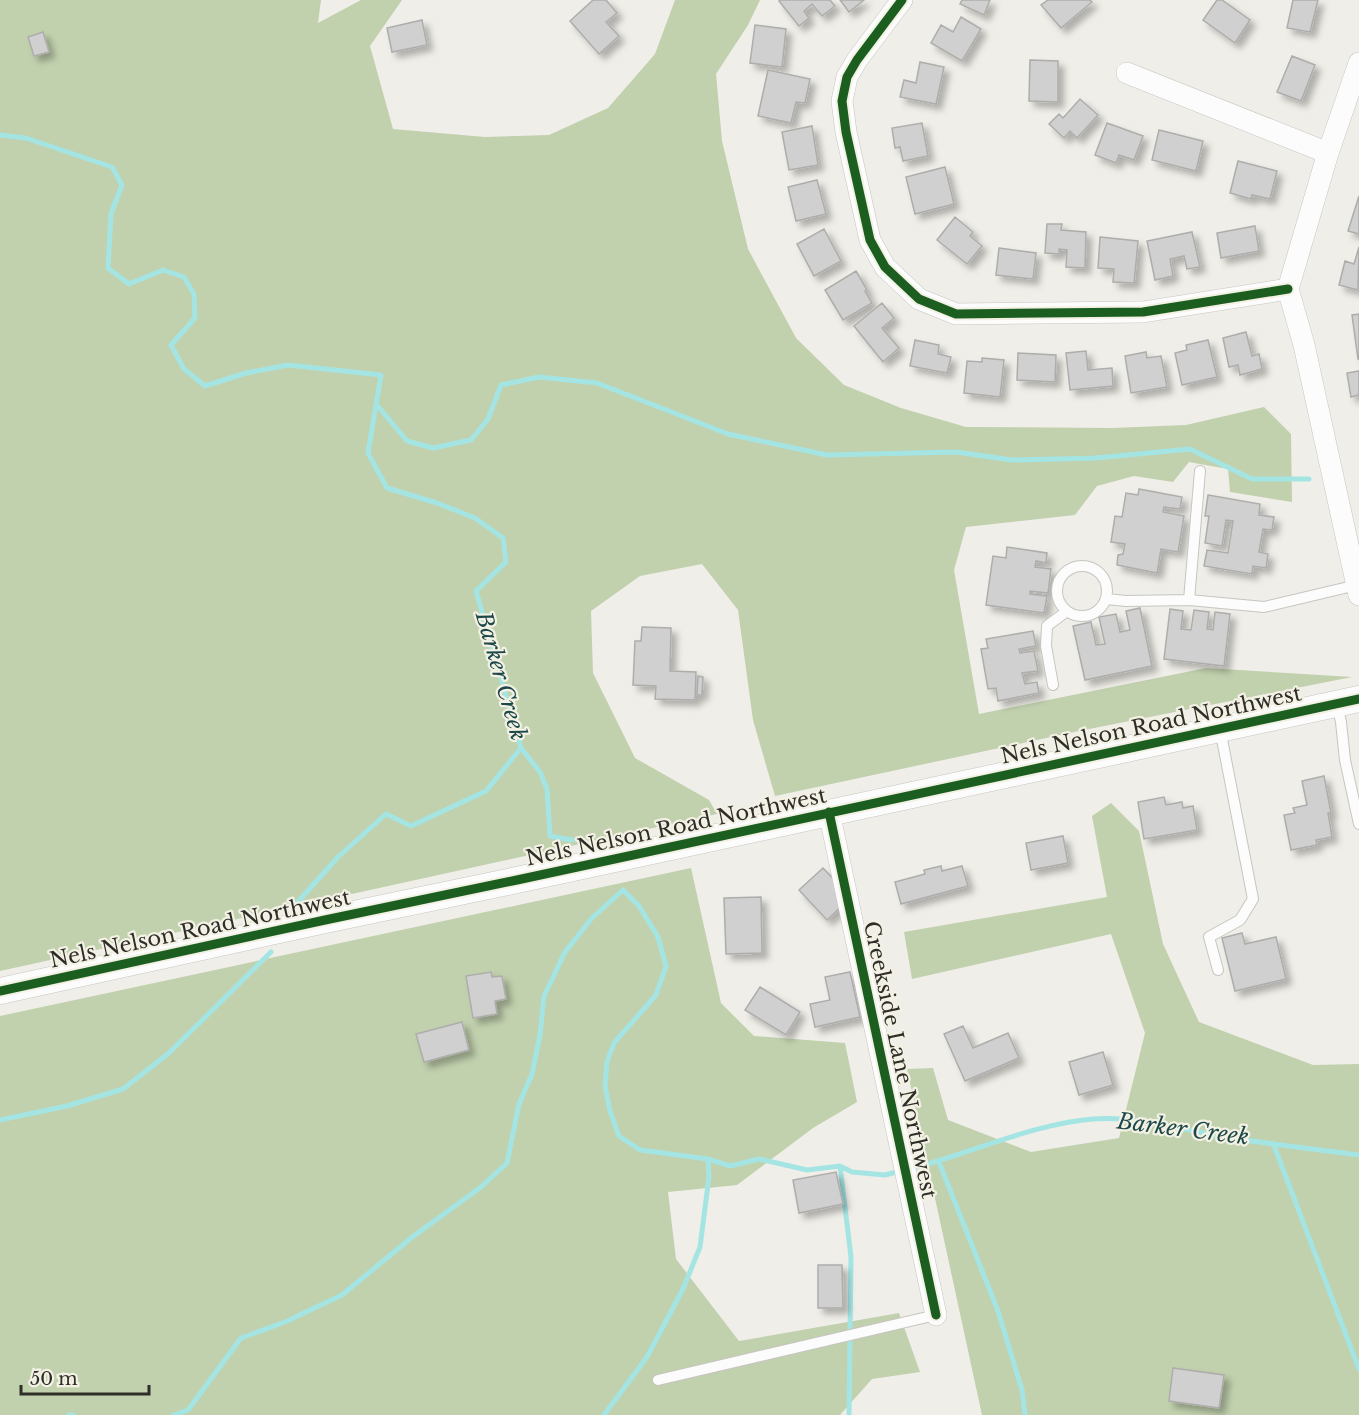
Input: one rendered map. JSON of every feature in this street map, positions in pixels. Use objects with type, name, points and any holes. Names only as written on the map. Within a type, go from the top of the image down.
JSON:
[{"type":"street","points":[[902,0],[856,60],[847,77],[842,101],[846,132],[870,240],[885,267],[919,299],[956,314],[1143,312],[1288,289]]},
{"type":"street","points":[[1358,590],[1304,345],[1288,289],[1328,153],[1359,63]]},
{"type":"street","points":[[1127,73],[1328,153]]},
{"type":"street","name":"Nels Nelson Road Northwest","points":[[0,991],[1348,701]]},
{"type":"street","name":"Creekside Lane Northwest","points":[[829,812],[936,1315]]},
{"type":"lane","points":[[1189,600],[1200,471]]},
{"type":"lane","points":[[1088,565],[1102,574],[1107,582],[1107,598],[1097,612],[1090,615],[1082,616],[1067,611],[1058,597],[1059,580],[1071,567],[1088,565]]},
{"type":"lane","points":[[1107,598],[1126,601],[1189,600],[1264,607],[1358,590]]},
{"type":"lane","points":[[1053,685],[1046,646],[1047,626],[1067,611]]},
{"type":"lane","points":[[1348,701],[1341,722],[1345,760],[1359,824]]},
{"type":"lane","points":[[1218,970],[1209,937],[1240,920],[1253,899],[1220,729]]},
{"type":"lane","points":[[658,1380],[936,1315]]},
{"type":"green space","points":[[0,0],[321,0],[318,23],[361,0],[402,0],[370,46],[393,129],[485,137],[549,135],[608,108],[655,54],[675,0],[760,0],[748,25],[716,74],[722,141],[748,249],[796,338],[844,385],[901,408],[966,427],[1112,428],[1186,425],[1264,407],[1291,434],[1292,502],[1230,492],[1228,469],[1189,462],[1173,482],[1134,476],[1097,486],[1075,515],[966,527],[954,570],[979,714],[1206,668],[1352,677],[1079,731],[775,796],[753,720],[738,610],[702,564],[640,576],[591,611],[593,673],[635,758],[709,800],[717,814],[0,971]]},
{"type":"green space","points":[[1111,803],[1139,831],[1163,944],[1199,1022],[1313,1065],[1359,1064],[1359,1415],[982,1415],[907,1069],[933,1068],[948,1120],[1031,1152],[1119,1138],[1145,1033],[1111,934],[912,979],[904,932],[1107,897],[1092,816]]},
{"type":"green space","points":[[691,868],[721,1003],[754,1036],[845,1043],[857,1102],[813,1128],[737,1185],[668,1192],[676,1259],[739,1341],[899,1313],[920,1372],[872,1379],[840,1415],[0,1415],[0,1016]]},
{"type":"building","points":[[593,0],[606,0],[617,13],[606,22],[619,36],[599,54],[570,21]]},
{"type":"building","points":[[780,0],[830,0],[835,6],[822,16],[812,4],[804,11],[809,18],[799,26]]},
{"type":"building","points":[[840,0],[864,0],[849,12]]},
{"type":"building","points":[[962,0],[990,0],[984,15],[960,4]]},
{"type":"building","points":[[1048,0],[1090,0],[1092,2],[1061,28],[1041,5]]},
{"type":"building","points":[[1217,0],[1222,0],[1250,20],[1235,43],[1203,20]]},
{"type":"building","points":[[1293,0],[1318,0],[1310,32],[1287,28]]},
{"type":"building","points":[[961,17],[981,29],[962,61],[931,43],[941,25],[953,32]]},
{"type":"building","points":[[422,20],[427,45],[392,52],[387,28]]},
{"type":"building","points":[[755,25],[786,29],[782,67],[750,63]]},
{"type":"building","points":[[43,32],[49,52],[34,56],[28,37]]},
{"type":"building","points":[[1292,56],[1315,65],[1301,101],[1277,92]]},
{"type":"building","points":[[1030,60],[1058,61],[1058,102],[1029,101]]},
{"type":"building","points":[[920,62],[944,67],[936,104],[900,97],[904,80],[916,83]]},
{"type":"building","points":[[768,70],[810,79],[805,103],[796,102],[791,123],[758,116]]},
{"type":"building","points":[[1080,99],[1098,115],[1077,138],[1070,131],[1064,138],[1049,124],[1059,114],[1063,118]]},
{"type":"building","points":[[922,123],[928,156],[903,161],[900,147],[895,148],[892,128]]},
{"type":"building","points":[[1107,123],[1143,136],[1134,160],[1119,155],[1116,163],[1095,155]]},
{"type":"building","points":[[812,126],[818,165],[789,170],[782,132]]},
{"type":"building","points":[[1159,130],[1203,141],[1196,171],[1152,160]]},
{"type":"building","points":[[1238,161],[1277,171],[1270,199],[1252,195],[1251,199],[1230,193]]},
{"type":"building","points":[[945,167],[954,204],[915,214],[906,177]]},
{"type":"building","points":[[817,180],[826,214],[796,221],[788,187]]},
{"type":"building","points":[[1359,196],[1359,234],[1348,231]]},
{"type":"building","points":[[955,217],[973,232],[970,236],[982,246],[967,264],[937,240]]},
{"type":"building","points":[[1047,224],[1062,224],[1061,230],[1086,232],[1085,268],[1066,267],[1067,250],[1059,249],[1059,254],[1045,253]]},
{"type":"building","points":[[1255,226],[1259,251],[1221,258],[1217,233]]},
{"type":"building","points":[[824,229],[841,261],[814,276],[797,244]]},
{"type":"building","points":[[1192,232],[1200,267],[1187,269],[1184,256],[1170,259],[1173,276],[1155,280],[1147,241]]},
{"type":"building","points":[[1100,237],[1138,241],[1134,283],[1113,282],[1114,269],[1098,268]]},
{"type":"building","points":[[1359,247],[1358,290],[1339,285],[1345,261],[1354,264]]},
{"type":"building","points":[[999,248],[1036,253],[1033,279],[996,275]]},
{"type":"building","points":[[856,271],[872,303],[843,320],[825,290]]},
{"type":"building","points":[[882,303],[894,318],[882,328],[899,348],[883,362],[854,326]]},
{"type":"building","points":[[1359,314],[1359,359],[1358,359],[1352,315]]},
{"type":"building","points":[[1246,332],[1252,356],[1259,354],[1262,369],[1240,375],[1238,365],[1229,367],[1223,338]]},
{"type":"building","points":[[915,340],[939,345],[938,354],[951,357],[947,373],[910,366]]},
{"type":"building","points":[[1208,340],[1217,377],[1182,385],[1175,353],[1187,350],[1186,345]]},
{"type":"building","points":[[1086,351],[1088,370],[1112,368],[1113,386],[1070,390],[1066,353]]},
{"type":"building","points":[[1146,352],[1147,358],[1161,356],[1167,387],[1131,393],[1125,356]]},
{"type":"building","points":[[1018,353],[1056,355],[1055,382],[1017,380]]},
{"type":"building","points":[[982,358],[1004,360],[1000,397],[964,393],[967,361],[982,362]]},
{"type":"building","points":[[1359,371],[1359,395],[1351,397],[1347,373]]},
{"type":"building","points":[[1139,489],[1182,497],[1180,509],[1164,507],[1163,512],[1184,516],[1178,552],[1161,549],[1157,573],[1117,565],[1118,555],[1123,554],[1125,544],[1111,542],[1115,516],[1122,517],[1126,493],[1138,495]]},
{"type":"building","points":[[1208,495],[1260,504],[1259,515],[1274,517],[1272,530],[1263,529],[1259,552],[1268,554],[1266,568],[1253,566],[1252,574],[1204,566],[1207,550],[1228,553],[1233,521],[1226,520],[1222,546],[1205,543],[1209,516],[1205,516]]},
{"type":"building","points":[[1007,547],[1047,553],[1046,563],[1036,561],[1035,567],[1051,569],[1048,593],[1030,591],[1030,594],[1047,596],[1044,613],[986,605],[993,556],[1006,558]]},
{"type":"building","points":[[1140,608],[1152,666],[1085,680],[1073,626],[1091,622],[1096,645],[1105,644],[1099,617],[1116,614],[1120,632],[1130,630],[1126,611]]},
{"type":"building","points":[[1170,609],[1183,611],[1181,629],[1191,630],[1194,610],[1209,612],[1207,629],[1213,630],[1215,612],[1230,614],[1224,666],[1164,659]]},
{"type":"building","points":[[642,627],[671,628],[670,671],[696,672],[695,700],[655,699],[656,686],[633,685],[635,641],[641,641]]},
{"type":"building","points":[[1033,631],[1036,646],[1019,649],[1020,653],[1034,651],[1038,671],[1022,673],[1025,684],[1037,682],[1039,693],[998,701],[996,688],[988,689],[981,649],[988,648],[986,639]]},
{"type":"building","points":[[698,676],[703,677],[702,695],[697,695]]},
{"type":"building","points":[[1324,776],[1331,813],[1328,813],[1332,837],[1316,840],[1317,845],[1291,850],[1284,815],[1295,813],[1293,808],[1307,805],[1302,781]]},
{"type":"building","points":[[1164,797],[1166,805],[1182,802],[1183,808],[1193,806],[1197,830],[1144,839],[1138,802]]},
{"type":"building","points":[[1063,836],[1068,863],[1031,870],[1026,843]]},
{"type":"building","points":[[941,866],[942,871],[962,866],[968,886],[901,904],[895,882],[925,874],[924,870]]},
{"type":"building","points":[[823,868],[841,887],[846,902],[827,920],[799,890]]},
{"type":"building","points":[[761,897],[762,953],[726,954],[724,898]]},
{"type":"building","points":[[1242,933],[1245,944],[1276,937],[1286,979],[1235,991],[1222,938]]},
{"type":"building","points":[[491,972],[492,977],[502,976],[506,999],[495,1001],[497,1014],[473,1018],[466,976]]},
{"type":"building","points":[[850,972],[860,1017],[815,1027],[810,1004],[830,1000],[825,977]]},
{"type":"building","points":[[760,987],[800,1012],[786,1035],[745,1010]]},
{"type":"building","points":[[462,1022],[469,1050],[424,1062],[416,1034]]},
{"type":"building","points":[[963,1026],[973,1048],[1008,1033],[1019,1058],[965,1081],[944,1034]]},
{"type":"building","points":[[1103,1052],[1113,1085],[1079,1095],[1069,1062]]},
{"type":"building","points":[[836,1172],[843,1204],[799,1213],[793,1180]]},
{"type":"building","points":[[818,1265],[842,1265],[843,1308],[818,1308]]},
{"type":"building","points":[[1173,1368],[1224,1375],[1219,1408],[1169,1401]]},
{"type":"waterway","name":"Barker Creek","points":[[0,135],[26,138],[112,167],[122,185],[111,214],[108,268],[129,284],[163,270],[184,277],[194,294],[195,318],[171,345],[184,369],[205,386],[246,373],[288,365],[381,375],[368,453],[387,488],[437,503],[475,518],[503,538],[506,562],[476,591],[521,748],[540,772],[547,789],[550,836],[572,840]]},
{"type":"waterway","points":[[377,405],[407,441],[433,448],[471,440],[488,419],[501,385],[539,377],[597,383],[728,434],[827,455],[956,452],[1012,460],[1096,458],[1190,449],[1252,479],[1309,479]]},
{"type":"waterway","points":[[295,905],[338,857],[386,814],[411,826],[486,791],[521,748]]},
{"type":"waterway","points":[[174,1415],[188,1410],[241,1338],[285,1322],[342,1295],[411,1238],[481,1187],[507,1163],[519,1104],[532,1074],[540,1035],[544,996],[565,952],[592,918],[623,890],[639,906],[658,937],[666,966],[656,995],[614,1043],[607,1062],[605,1086],[610,1111],[619,1136],[640,1150],[708,1159],[730,1166],[759,1159],[807,1170],[840,1166],[852,1172],[885,1175],[900,1171]]},
{"type":"waterway","points":[[0,1120],[67,1106],[123,1089],[169,1053],[271,952]]},
{"type":"waterway","name":"Barker Creek","points":[[909,1169],[1024,1133],[1093,1119],[1143,1121],[1224,1137],[1359,1155]]},
{"type":"waterway","points":[[1273,1143],[1359,1369]]},
{"type":"waterway","points":[[604,1415],[647,1357],[683,1289],[700,1247],[709,1177],[708,1159]]},
{"type":"waterway","points":[[939,1162],[998,1311],[1022,1390],[1025,1415]]},
{"type":"waterway","points":[[840,1166],[851,1257],[849,1415]]},
{"type":"cycle path","points":[[902,0],[857,60],[847,77],[842,101],[846,132],[870,240],[885,267],[919,299],[956,314],[1143,312],[1288,289]]},
{"type":"cycle path","points":[[0,991],[1359,699]]},
{"type":"cycle path","points":[[829,812],[936,1315]]}]
